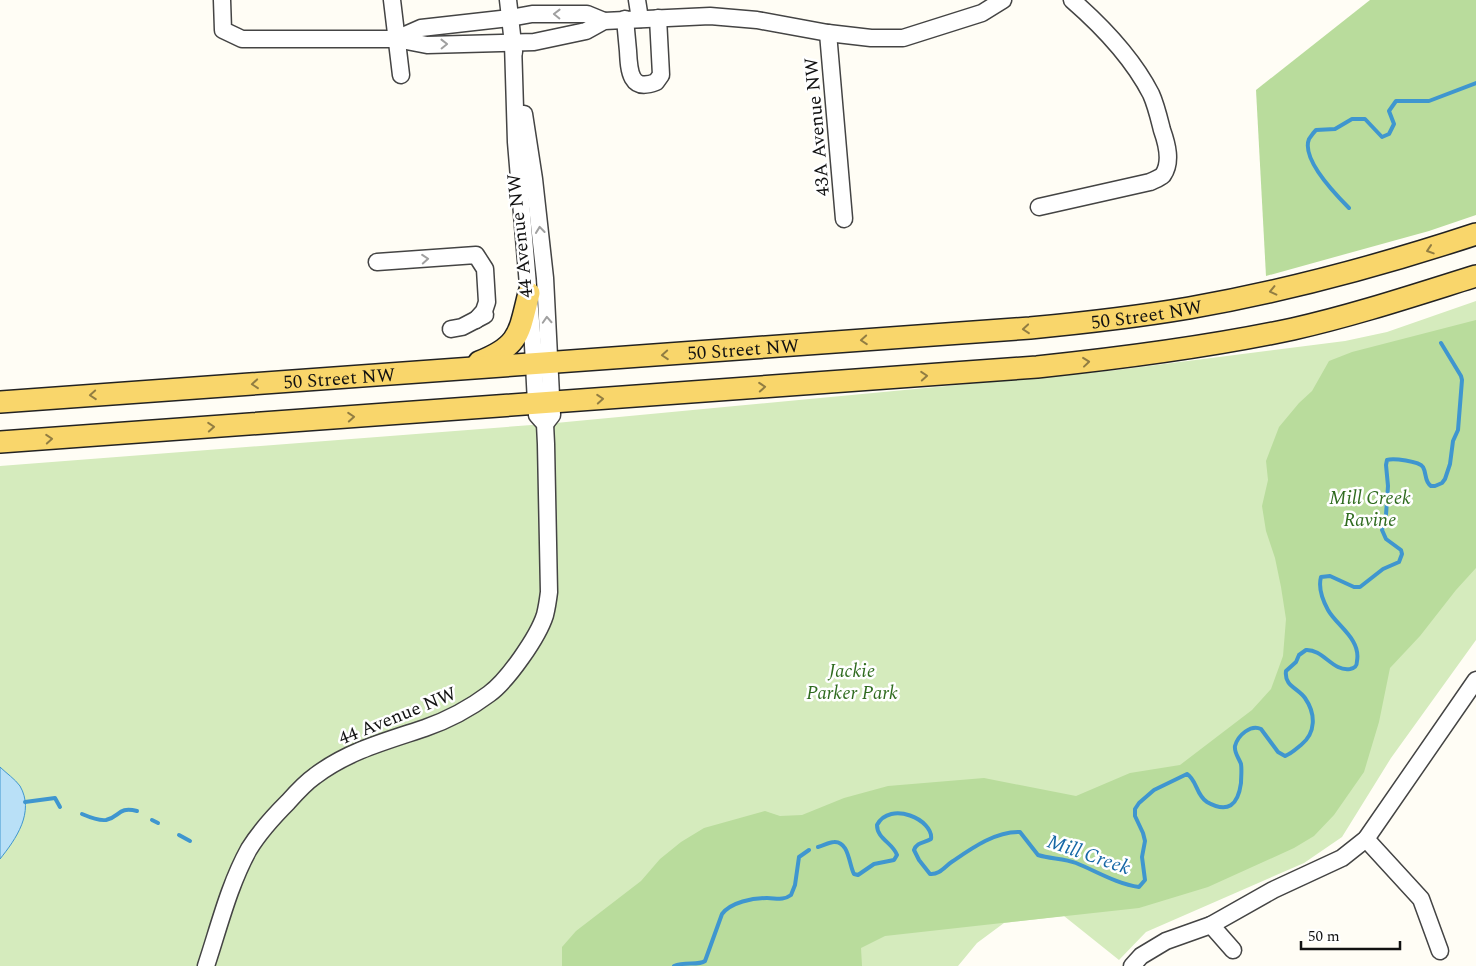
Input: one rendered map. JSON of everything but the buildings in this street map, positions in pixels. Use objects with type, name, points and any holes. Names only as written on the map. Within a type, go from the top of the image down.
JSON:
[{"type":"main road","name":"50 Street NW","points":[[0,402],[1021,329],[1110,320],[1189,308],[1302,284],[1412,256],[1476,234]]},
{"type":"main road","name":"50 Street NW","points":[[0,442],[1038,367],[1150,355],[1292,329],[1358,313],[1476,276]]},
{"type":"main road","points":[[461,369],[502,353],[510,346],[520,329],[529,293]]},
{"type":"street","points":[[222,0],[223,30],[242,39],[396,39],[427,45],[534,42],[586,31],[604,21],[710,16],[756,20],[828,33],[871,38],[903,38],[982,13],[1003,0]]},
{"type":"street","points":[[392,0],[401,75]]},
{"type":"street","name":"44 Avenue NW","points":[[206,966],[232,885],[250,849],[266,825],[297,792],[314,776],[345,756],[459,714],[490,693],[515,666],[534,640],[545,615],[550,592],[545,424],[537,415],[543,403],[542,363],[545,278],[534,179],[508,0]]},
{"type":"street","points":[[637,0],[633,19],[629,71],[634,80],[640,84],[648,85],[656,82],[661,75],[658,18]]},
{"type":"street","points":[[1039,207],[1150,182],[1162,176],[1167,165],[1168,154],[1151,95],[1132,62],[1105,30],[1072,0]]},
{"type":"street","points":[[396,39],[421,28],[532,14],[586,14],[604,21]]},
{"type":"street","name":"43A Avenue NW","points":[[828,33],[844,218]]},
{"type":"street","name":"44 Avenue NW","points":[[513,43],[516,142],[529,293],[542,363]]},
{"type":"street","points":[[377,262],[476,255],[485,269],[486,302],[484,311],[476,320],[462,327],[451,329]]},
{"type":"street","points":[[1132,966],[1141,956],[1166,941],[1211,925],[1273,890],[1342,858],[1366,839],[1471,699],[1476,680]]},
{"type":"street","points":[[1366,839],[1421,899],[1440,951]]},
{"type":"street","points":[[1211,925],[1232,950]]},
{"type":"green space","points":[[1370,0],[1476,0],[1476,215],[1429,231],[1266,276],[1256,90]]},
{"type":"green space","name":"Jackie Parker Park","points":[[1476,301],[1476,640],[1391,758],[1342,837],[1304,863],[1146,932],[1119,960],[1064,916],[1004,923],[977,943],[958,966],[0,966],[0,466],[545,424],[1117,370],[1345,341],[1387,332]]},
{"type":"green space","name":"Mill Creek Ravine","points":[[1476,320],[1476,568],[1420,636],[1390,668],[1379,722],[1364,772],[1334,815],[1314,836],[1294,848],[1208,887],[1139,908],[885,936],[861,948],[862,966],[562,966],[562,947],[576,931],[641,881],[660,859],[681,842],[704,828],[765,811],[780,816],[802,815],[844,798],[888,786],[984,778],[1076,796],[1130,773],[1180,765],[1252,710],[1271,689],[1283,656],[1286,619],[1275,558],[1266,531],[1262,506],[1268,480],[1266,461],[1279,427],[1312,391],[1329,361],[1352,352]]},
{"type":"water","points":[[0,767],[20,786],[25,806],[22,825],[0,859]]},
{"type":"waterway","name":"Mill Creek","points":[[1349,208],[1321,176],[1310,156],[1309,139],[1316,130],[1335,129],[1352,119],[1365,119],[1382,137],[1389,134],[1394,124],[1389,111],[1396,101],[1429,101],[1476,83]]},
{"type":"waterway","name":"Mill Creek","points":[[818,847],[834,842],[843,845],[848,854],[852,870],[854,874],[858,875],[874,864],[894,860],[897,855],[882,837],[877,825],[883,818],[891,814],[901,813],[919,820],[926,825],[930,832],[931,839],[919,844],[914,850],[930,874],[940,872],[960,856],[993,837],[1011,832],[1020,832],[1038,855],[1071,861],[1115,880],[1139,887],[1145,880],[1142,857],[1145,841],[1135,816],[1135,809],[1139,803],[1154,790],[1187,774],[1193,780],[1203,799],[1207,802],[1221,807],[1231,805],[1240,791],[1241,764],[1235,746],[1242,734],[1249,729],[1261,729],[1278,752],[1285,756],[1301,745],[1310,735],[1313,717],[1309,704],[1289,683],[1286,676],[1286,671],[1296,662],[1299,655],[1306,650],[1312,651],[1344,669],[1350,669],[1356,665],[1357,653],[1352,639],[1332,616],[1322,598],[1320,589],[1321,577],[1330,576],[1354,587],[1360,587],[1383,569],[1399,562],[1402,554],[1401,550],[1386,539],[1382,530],[1386,515],[1387,460],[1406,460],[1421,465],[1427,482],[1431,486],[1442,483],[1445,479],[1450,464],[1453,441],[1458,430],[1462,380],[1441,343]]},
{"type":"waterway","points":[[25,802],[55,798],[60,807]]},
{"type":"waterway","points":[[82,814],[106,820],[126,810],[137,811]]},
{"type":"waterway","points":[[152,820],[158,823]]},
{"type":"waterway","points":[[179,835],[190,841]]},
{"type":"waterway","name":"Mill Creek","points":[[674,966],[705,961],[722,914],[731,906],[749,900],[761,898],[782,899],[791,895],[795,885],[799,857],[809,850]]}]
